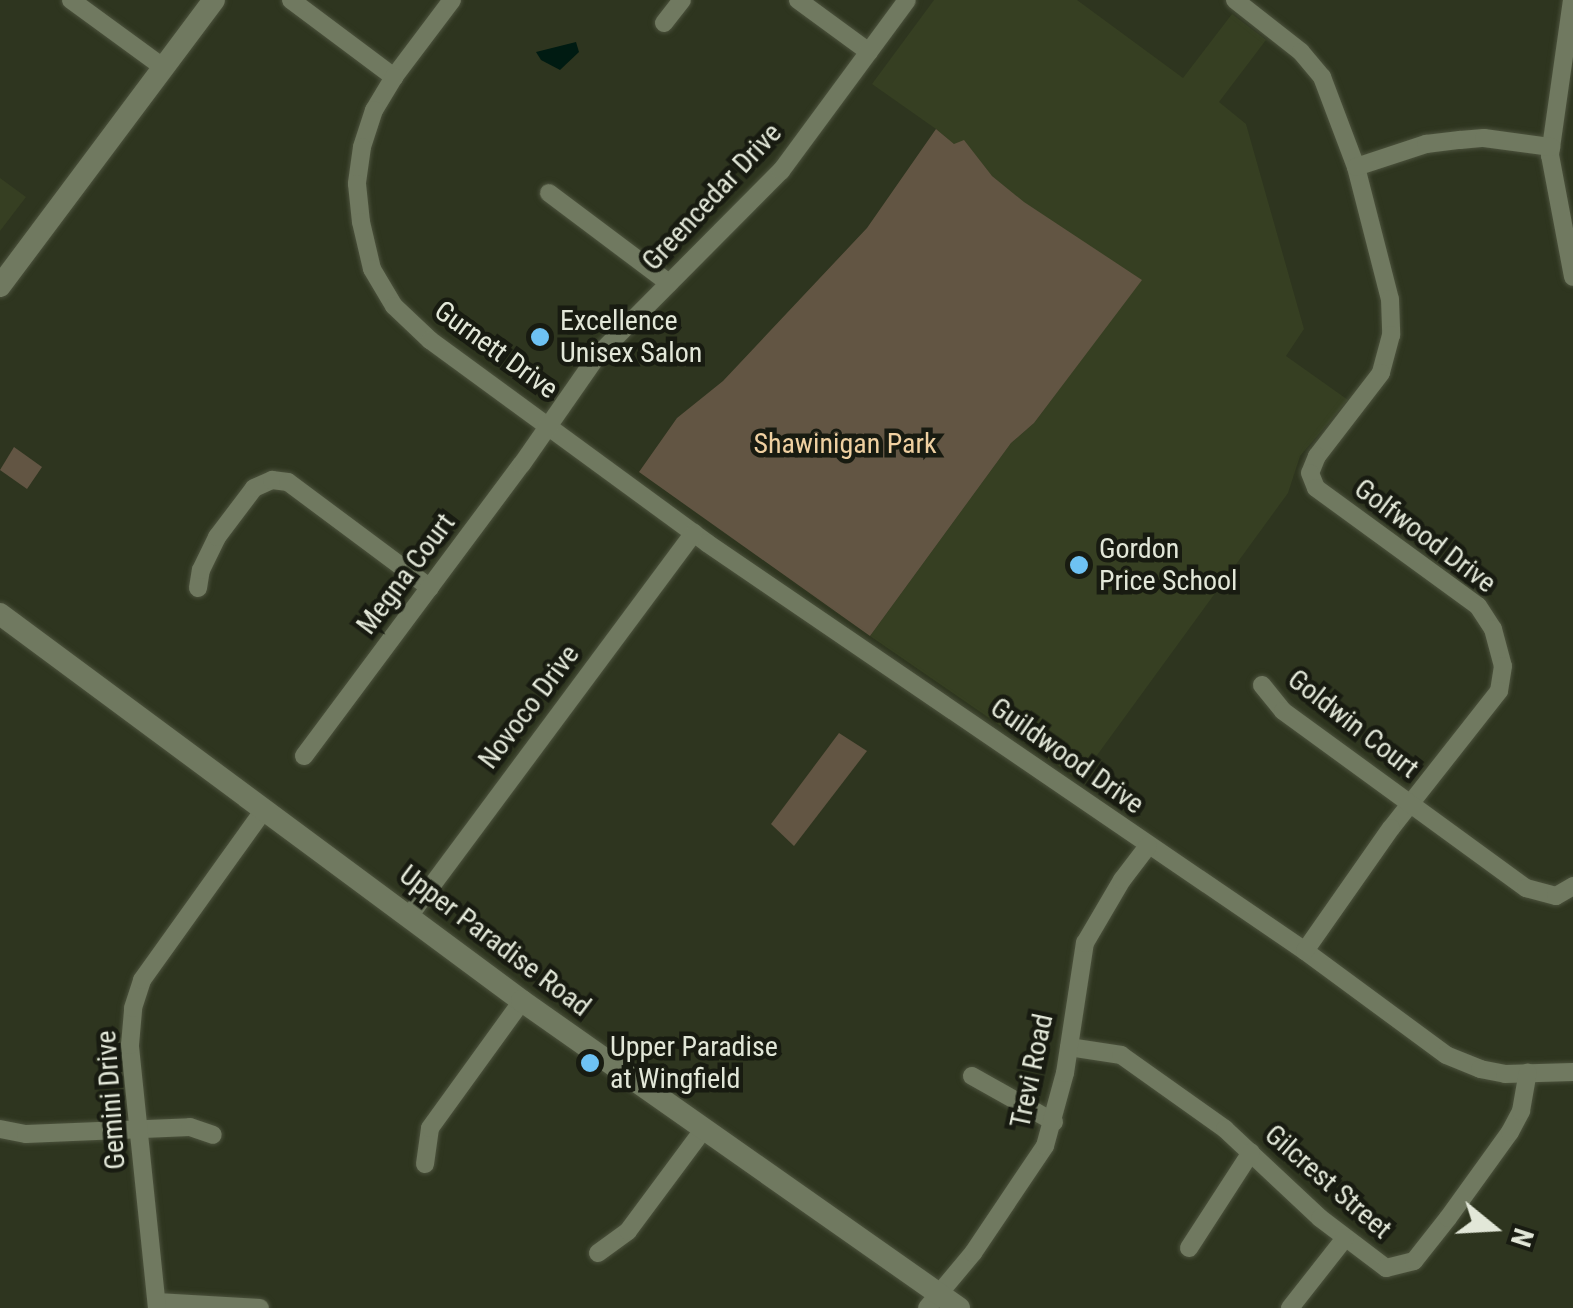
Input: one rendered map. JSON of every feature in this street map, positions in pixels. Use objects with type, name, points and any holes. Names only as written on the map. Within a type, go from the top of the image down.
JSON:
[{"type":"main road","points":[[0,286],[214,0]]},
{"type":"main road","name":"Upper Paradise Road","points":[[0,614],[933,1300],[959,1308]]},
{"type":"street","points":[[71,0],[163,68]]},
{"type":"street","points":[[291,0],[394,77]]},
{"type":"street","name":"Gurnett Drive","points":[[452,0],[394,77],[374,110],[362,146],[357,184],[372,269],[394,306],[430,340],[551,425]]},
{"type":"street","points":[[664,23],[682,0]]},
{"type":"street","points":[[798,0],[869,52]]},
{"type":"street","name":"Greencedar Drive","points":[[551,425],[597,356],[781,172],[906,0]]},
{"type":"street","name":"Golfwood Drive","points":[[1235,0],[1301,52],[1322,76],[1356,167],[1390,300],[1391,335],[1381,373],[1318,456],[1310,473],[1316,488],[1478,606],[1494,629],[1503,666],[1500,691],[1411,804],[1305,952]]},
{"type":"street","points":[[1572,0],[1551,147],[1573,277]]},
{"type":"street","points":[[1356,167],[1426,144],[1460,140],[1484,138],[1551,147]]},
{"type":"street","points":[[549,193],[669,284]]},
{"type":"street","name":"Guildwood Drive","points":[[551,425],[694,533],[1305,952],[1446,1055],[1480,1070],[1573,1072]]},
{"type":"street","name":"Megna Court","points":[[304,756],[551,425]]},
{"type":"street","points":[[198,588],[201,570],[217,537],[254,488],[272,480],[288,482],[430,588]]},
{"type":"street","name":"Novoco Drive","points":[[410,915],[694,533]]},
{"type":"street","name":"Goldwin Court","points":[[1262,686],[1283,711],[1526,888],[1556,896],[1573,886]]},
{"type":"street","name":"Gemini Drive","points":[[157,1305],[130,1045],[133,1008],[142,980],[265,808]]},
{"type":"street","name":"Trevi Road","points":[[933,1300],[1014,1195],[1054,1122],[1085,943],[1122,880],[1148,846]]},
{"type":"street","points":[[425,1164],[430,1128],[522,1000]]},
{"type":"street","name":"Gilcrest Street","points":[[1069,1048],[1121,1056],[1225,1128],[1344,1238],[1386,1268],[1414,1261],[1510,1132],[1521,1111],[1528,1073]]},
{"type":"street","points":[[972,1076],[1054,1122]]},
{"type":"street","points":[[0,1129],[26,1134],[190,1128],[214,1136]]},
{"type":"street","points":[[598,1253],[628,1231],[703,1130]]},
{"type":"street","points":[[1189,1248],[1252,1152]]},
{"type":"street","points":[[1290,1308],[1344,1238]]},
{"type":"street","points":[[157,1305],[260,1308]]},
{"type":"shaded area","points":[[934,0],[1077,0],[1183,78],[1232,14],[1266,40],[1219,102],[1246,124],[1304,329],[1286,356],[1348,400],[1300,456],[1288,493],[1079,780],[870,636],[1011,443],[1034,423],[1141,280],[1024,203],[936,129],[872,84]]},
{"type":"shaded area","points":[[576,42],[579,52],[560,70],[541,60],[536,52]]},
{"type":"shaded area","points":[[0,178],[26,197],[0,231]]},
{"type":"green space","name":"Shawinigan Park","points":[[936,129],[954,144],[964,140],[992,176],[1024,202],[1142,280],[1034,423],[1011,443],[870,636],[639,472],[677,418],[723,381],[867,228]]},
{"type":"green space","points":[[14,447],[42,467],[27,489],[0,470]]},
{"type":"green space","points":[[839,733],[867,751],[794,846],[771,824]]},
{"type":"place","name":"Excellence Unisex Salon","points":[[540,337]]},
{"type":"place","name":"Gordon Price School","points":[[1079,565]]},
{"type":"place","name":"Upper Paradise at Wingfield","points":[[590,1063]]}]
